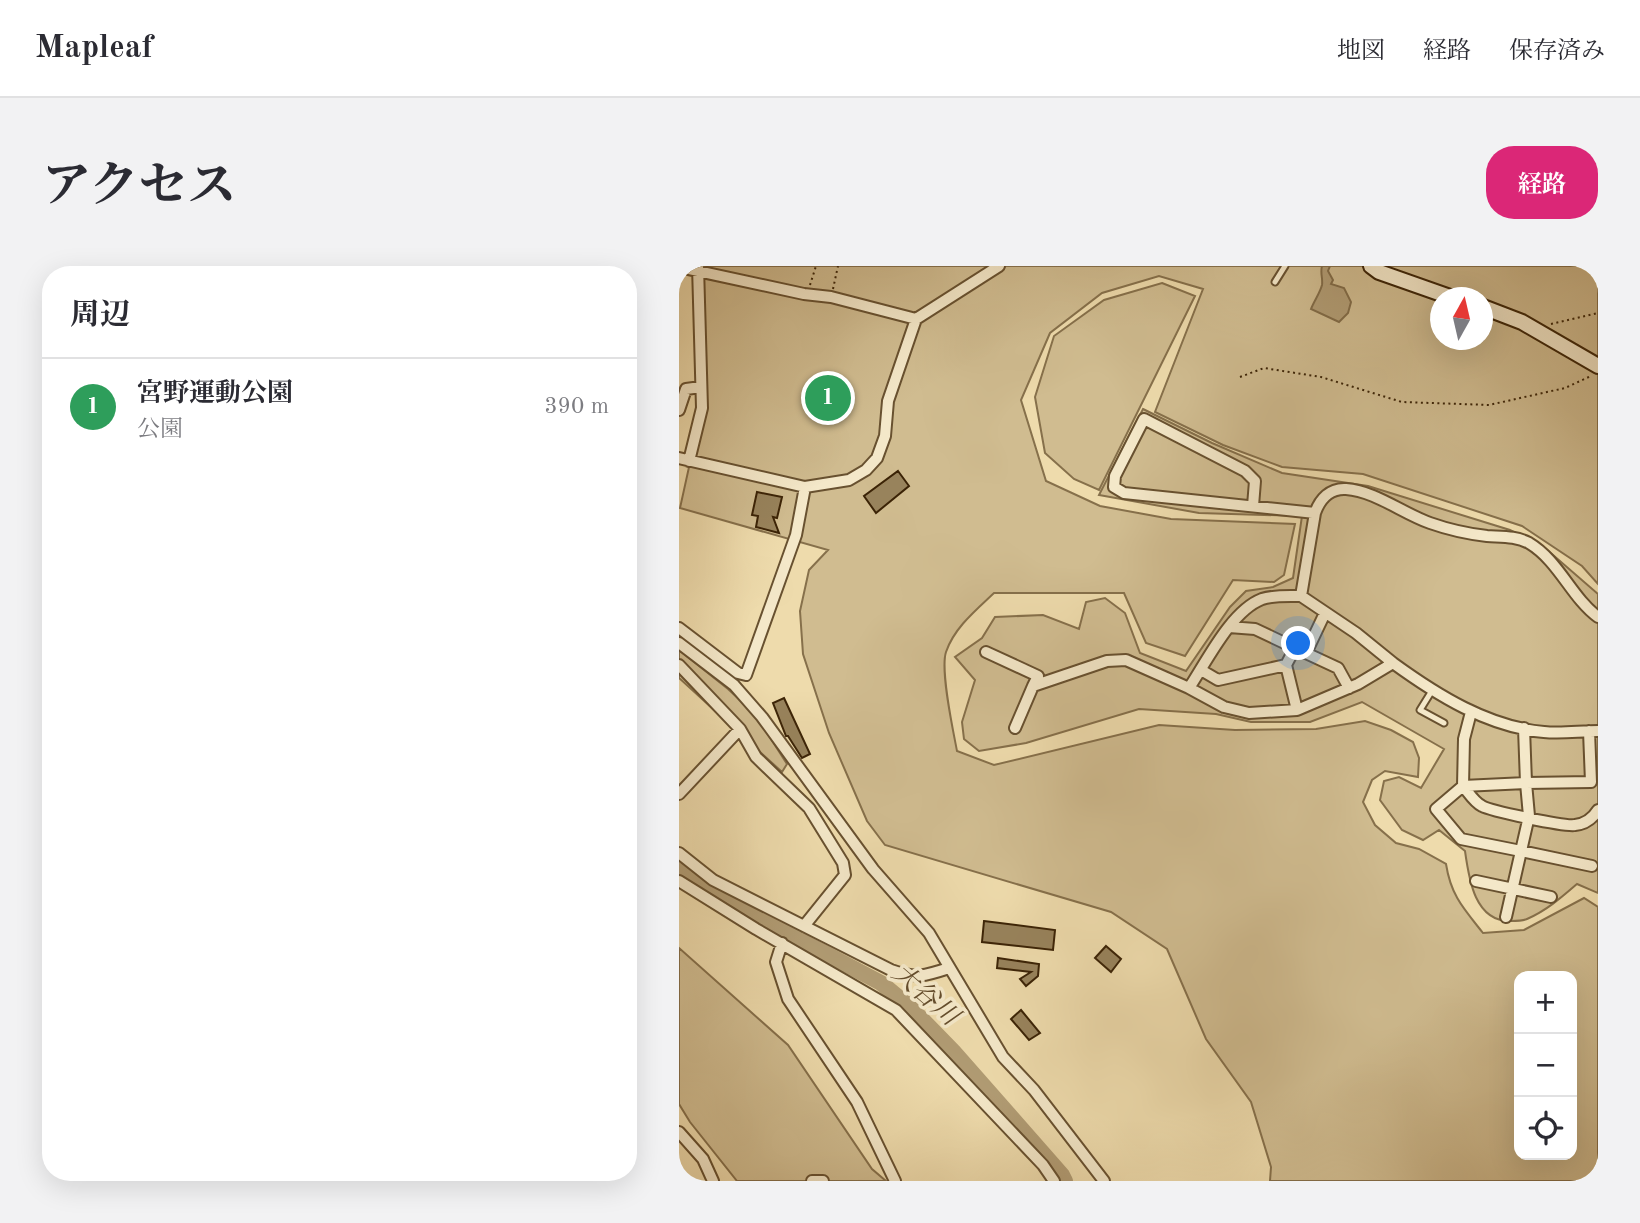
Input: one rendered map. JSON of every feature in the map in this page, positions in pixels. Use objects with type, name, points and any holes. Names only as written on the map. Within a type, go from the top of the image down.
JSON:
[{"type":"street","points":[[697,268],[702,408],[684,460],[806,487],[849,480],[866,470],[877,458],[885,436],[888,401],[916,319],[999,266]]},
{"type":"street","points":[[1371,266],[1379,272],[1430,290]]},
{"type":"street","points":[[679,267],[697,268],[804,294],[831,297],[916,319]]},
{"type":"street","points":[[1493,311],[1522,322],[1598,366]]},
{"type":"street","points":[[679,410],[686,389],[701,387]]},
{"type":"street","points":[[1253,506],[1255,481],[1245,471],[1144,419],[1115,475],[1114,487],[1124,493],[1315,513]]},
{"type":"street","points":[[679,628],[739,673],[746,675],[796,535],[806,487]]},
{"type":"street","points":[[1301,596],[1319,501],[1333,490],[1347,489],[1430,523],[1485,536],[1513,537],[1528,543],[1550,560],[1598,617]]},
{"type":"street","points":[[1189,688],[1229,627],[1243,611],[1261,600],[1275,596],[1301,596],[1392,663],[1471,712],[1499,723],[1543,732],[1594,731],[1591,782],[1463,786],[1436,809],[1461,839],[1592,866]]},
{"type":"street","points":[[1306,653],[1325,613]]},
{"type":"street","points":[[1229,627],[1255,628],[1338,668],[1349,688]]},
{"type":"street","points":[[679,643],[734,685],[762,718],[873,869],[929,933],[1003,1056],[1034,1090],[1104,1181]]},
{"type":"street","points":[[1294,648],[1286,665],[1297,710]]},
{"type":"street","points":[[986,652],[1038,676],[1015,728]]},
{"type":"street","points":[[1033,686],[1107,662],[1126,660],[1224,707],[1249,713],[1297,710],[1349,688],[1392,663]]},
{"type":"street","points":[[679,665],[740,729],[756,757],[809,808],[843,863],[845,875],[804,926]]},
{"type":"street","points":[[1201,670],[1217,680],[1286,665]]},
{"type":"street","points":[[1471,712],[1464,739],[1463,786],[1479,804],[1492,810],[1576,825],[1586,822],[1598,810]]},
{"type":"street","points":[[1506,918],[1529,816],[1524,728]]},
{"type":"street","points":[[679,794],[740,729]]},
{"type":"street","points":[[679,853],[713,880],[907,975],[926,976],[949,968]]},
{"type":"street","points":[[679,881],[896,1010],[1043,1165],[1054,1181]]},
{"type":"street","points":[[1476,881],[1551,897]]},
{"type":"street","points":[[782,943],[776,962],[788,999],[857,1102],[895,1181]]},
{"type":"street","points":[[679,1132],[702,1159],[713,1181]]},
{"type":"street","points":[[812,1181],[823,1181]]},
{"type":"lane","points":[[1275,282],[1285,266]]},
{"type":"lane","points":[[1433,689],[1420,710],[1444,723]]},
{"type":"path","points":[[804,294],[813,281],[816,266]]},
{"type":"path","points":[[831,297],[838,266]]},
{"type":"path","points":[[1550,324],[1598,313]]},
{"type":"path","points":[[1240,377],[1264,368],[1321,377],[1402,402],[1489,405],[1565,388],[1598,373]]},
{"type":"shaded area","points":[[698,266],[1598,266],[1598,584],[1582,566],[1522,526],[1363,474],[1282,467],[1223,445],[1155,412],[1203,289],[1159,276],[1102,293],[1050,333],[1021,400],[1046,481],[1100,506],[1171,519],[1295,524],[1284,575],[1274,582],[1233,580],[1185,656],[1146,643],[1124,593],[994,593],[960,627],[950,643],[946,652],[945,672],[957,751],[994,765],[1159,725],[1235,730],[1316,729],[1365,721],[1391,730],[1413,742],[1419,758],[1418,777],[1385,771],[1372,780],[1363,802],[1375,825],[1396,843],[1419,849],[1446,864],[1455,894],[1483,933],[1524,930],[1584,898],[1598,907],[1598,1181],[1270,1181],[1271,1167],[1251,1102],[1206,1039],[1167,949],[1111,912],[885,845],[867,821],[829,733],[803,654],[800,611],[809,570],[828,550],[680,508],[702,408]]},
{"type":"shaded area","points":[[1322,266],[1330,266],[1328,271],[1333,280],[1331,284],[1344,288],[1351,302],[1348,313],[1339,322],[1311,309],[1322,285]]},
{"type":"shaded area","points":[[1162,283],[1195,296],[1099,490],[1074,479],[1045,453],[1035,397],[1054,336],[1104,300]]},
{"type":"shaded area","points":[[1143,409],[1282,473],[1368,486],[1510,530],[1545,548],[1598,594],[1598,893],[1577,884],[1547,908],[1525,920],[1511,921],[1489,915],[1476,897],[1465,851],[1439,830],[1423,840],[1402,830],[1380,800],[1384,781],[1399,777],[1421,788],[1444,749],[1362,702],[1310,722],[1251,722],[1216,714],[1139,709],[1026,743],[979,751],[964,739],[962,722],[975,680],[955,657],[982,638],[995,617],[1043,615],[1079,629],[1086,602],[1105,598],[1125,613],[1140,653],[1186,671],[1230,607],[1246,591],[1273,587],[1293,578],[1302,516],[1199,513],[1099,495]]},
{"type":"shaded area","points":[[679,650],[755,714],[787,764],[782,772],[679,678]]},
{"type":"shaded area","points":[[679,948],[788,1045],[872,1169],[886,1181],[737,1181],[679,1104]]},
{"type":"building","points":[[898,471],[909,486],[876,513],[864,496]]},
{"type":"building","points":[[757,492],[782,497],[777,518],[773,517],[779,533],[756,527],[758,516],[752,515]]},
{"type":"building","points":[[784,698],[810,754],[802,758],[786,736],[773,703]]},
{"type":"building","points":[[984,921],[1055,930],[1053,950],[982,942]]},
{"type":"building","points":[[1106,946],[1121,959],[1111,972],[1095,958]]},
{"type":"building","points":[[998,958],[1039,964],[1038,976],[1026,986],[1020,979],[1031,972],[997,968]]},
{"type":"building","points":[[1021,1010],[1040,1033],[1029,1040],[1011,1019]]},
{"type":"waterway","name":"大谷川","points":[[679,870],[723,899],[881,983],[910,1007],[953,1051],[1065,1181]]},
{"type":"place","name":"宮野運動公園","points":[[828,398]]}]
